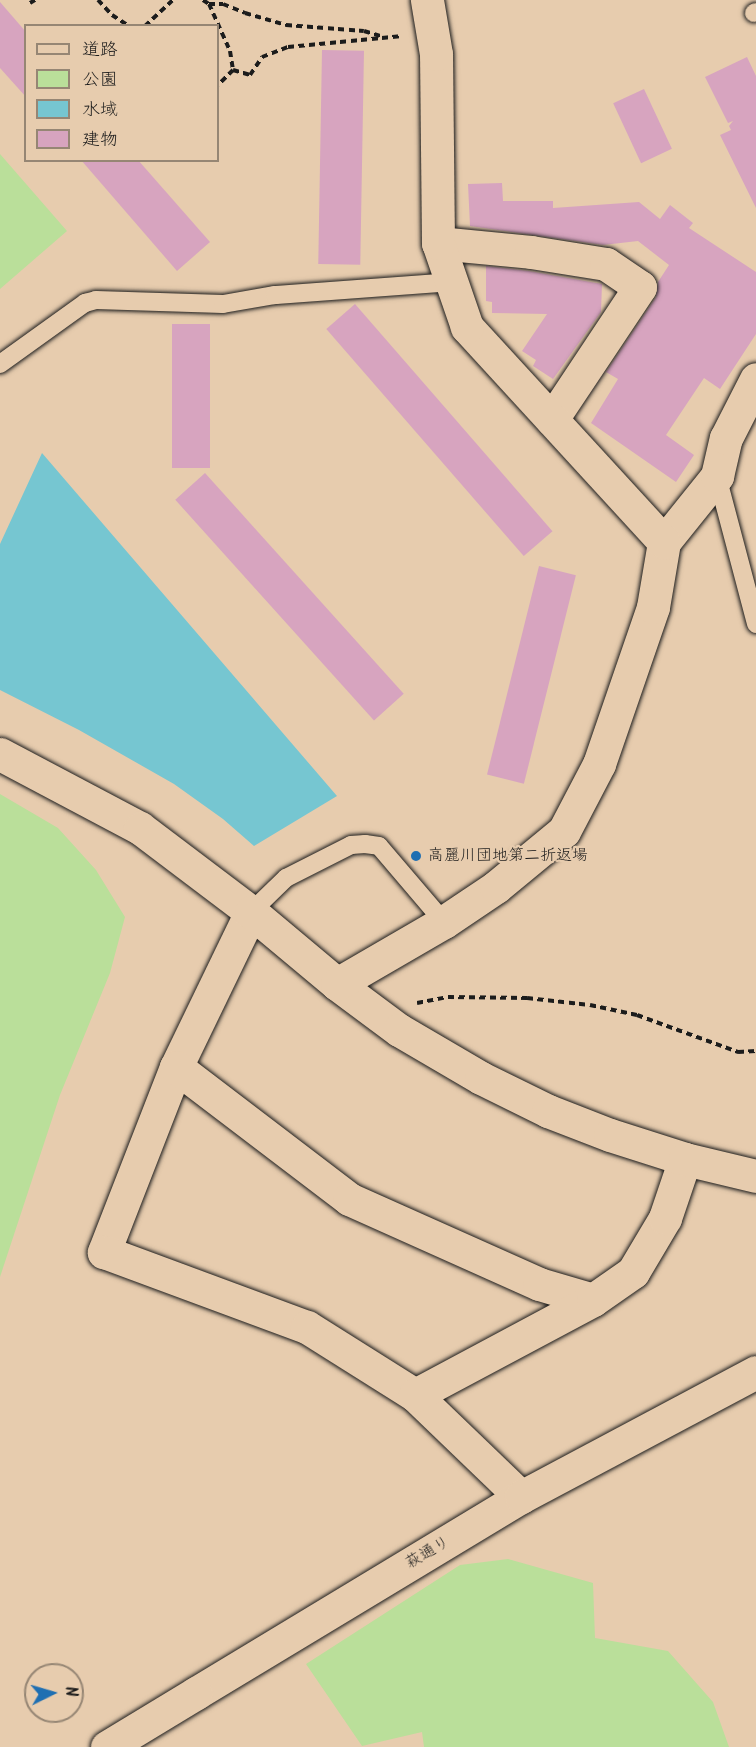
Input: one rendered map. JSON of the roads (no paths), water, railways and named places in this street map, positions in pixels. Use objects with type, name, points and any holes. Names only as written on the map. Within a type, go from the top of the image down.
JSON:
[{"type":"street","points":[[427,0],[436,54],[438,243],[467,327],[664,542]]},
{"type":"street","points":[[438,243],[531,252],[606,264],[640,287],[552,419]]},
{"type":"street","points":[[337,984],[444,922],[496,887],[564,831],[599,764],[653,607],[664,542],[717,476],[726,438],[756,379]]},
{"type":"street","points":[[0,754],[140,828],[251,912],[337,984],[399,1030],[481,1078],[548,1111],[610,1135],[685,1159],[756,1176]]},
{"type":"street","points":[[251,912],[176,1067],[104,1252],[307,1327],[415,1395],[521,1497]]},
{"type":"street","points":[[176,1067],[349,1199],[539,1284],[593,1300]]},
{"type":"street","points":[[415,1395],[593,1300],[633,1272],[665,1218],[685,1159]]},
{"type":"street","name":"萩通り","points":[[107,1747],[521,1497],[756,1372]]},
{"type":"lane","points":[[0,364],[85,303],[96,300],[223,304],[275,295],[451,282]]},
{"type":"lane","points":[[717,476],[756,624]]},
{"type":"lane","points":[[251,912],[286,878],[351,845],[365,844],[379,846],[444,922]]},
{"type":"water","points":[[42,453],[337,796],[254,846],[223,819],[174,784],[79,730],[0,690],[0,544]]},
{"type":"place","name":"高麗川団地第二折返場","points":[[416,856]]}]
